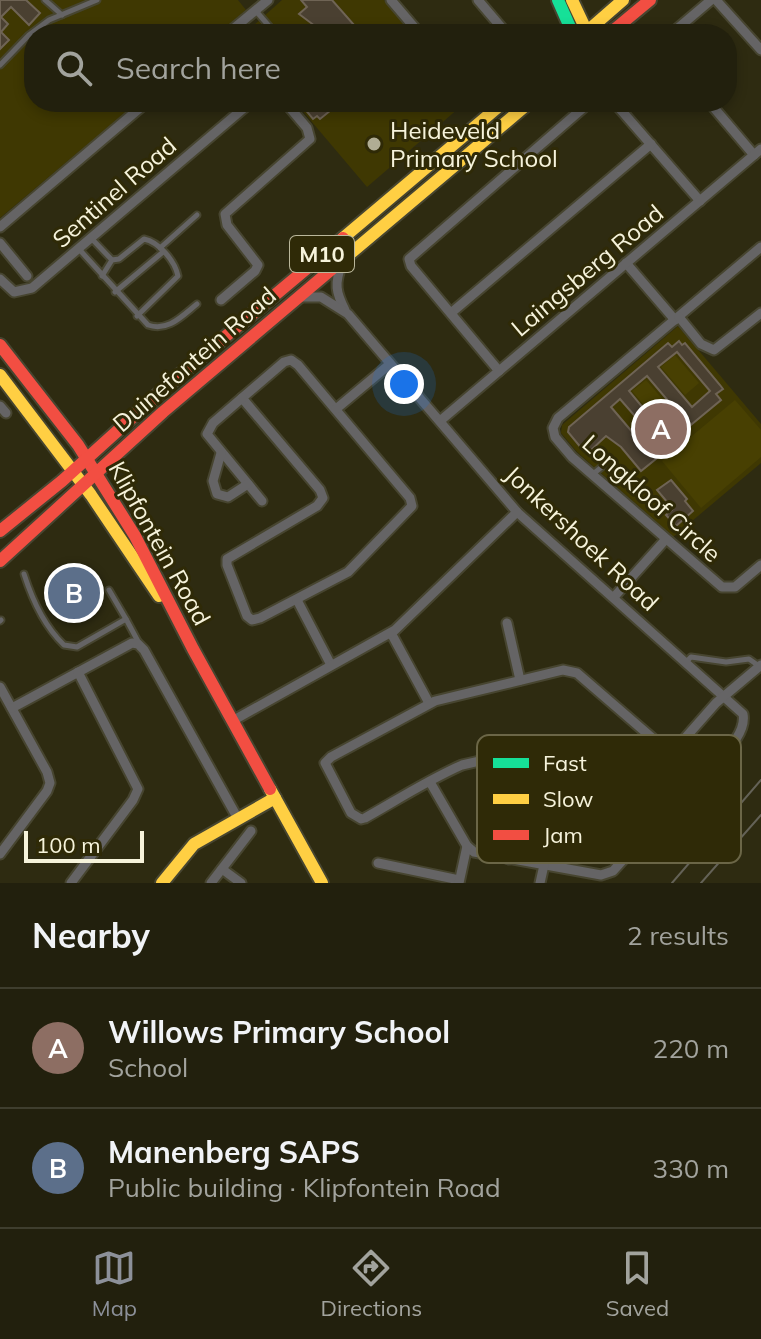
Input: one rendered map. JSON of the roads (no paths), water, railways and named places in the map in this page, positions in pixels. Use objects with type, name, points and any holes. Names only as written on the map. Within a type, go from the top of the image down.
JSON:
[{"type":"main road","points":[[558,0],[569,24]]},
{"type":"main road","points":[[572,0],[582,24]]},
{"type":"main road","points":[[596,24],[623,0]]},
{"type":"main road","points":[[621,24],[650,0]]},
{"type":"main road","name":"Duinefontein Road","points":[[0,531],[492,112]]},
{"type":"main road","name":"Duinefontein Road","points":[[0,561],[163,412],[518,112]]},
{"type":"main road","name":"Klipfontein Road","points":[[0,345],[50,406],[140,544],[193,649],[322,883]]},
{"type":"main road","name":"Klipfontein Road","points":[[0,375],[83,485],[193,649]]},
{"type":"main road","points":[[162,883],[194,844],[275,798]]},
{"type":"street","points":[[239,24],[268,0]]},
{"type":"street","points":[[391,0],[411,24]]},
{"type":"street","points":[[478,0],[498,24]]},
{"type":"street","points":[[684,24],[714,0],[737,24]]},
{"type":"street","points":[[737,24],[761,50]]},
{"type":"street","points":[[0,227],[135,112]]},
{"type":"street","name":"Sentinel Road","points":[[0,279],[14,292],[27,291],[38,284],[239,112]]},
{"type":"street","points":[[221,300],[258,265],[227,225],[225,214],[310,139],[307,128],[293,112]]},
{"type":"street","points":[[499,371],[411,266],[410,256],[578,112]]},
{"type":"street","points":[[624,112],[700,201]]},
{"type":"street","points":[[719,112],[758,152]]},
{"type":"street","points":[[451,313],[651,144]]},
{"type":"street","name":"Laingsberg Road","points":[[440,421],[758,152]]},
{"type":"street","points":[[0,243],[27,276]]},
{"type":"street","name":"Longkloof Circle","points":[[761,247],[554,424],[555,437],[593,475],[725,589],[737,586],[761,565]]},
{"type":"street","name":"Jonkershoek Road","points":[[343,261],[336,290],[348,314],[517,512],[743,714],[745,720],[738,735]]},
{"type":"street","points":[[626,263],[701,344],[714,350],[757,316],[761,328]]},
{"type":"street","name":"Jonkershoek Road","points":[[301,297],[321,297],[348,314]]},
{"type":"street","points":[[242,398],[320,490],[323,498],[317,506],[227,559],[250,619],[260,618],[297,600],[354,567],[412,506],[410,498],[291,360],[284,362],[242,398],[208,428],[210,439],[262,501]]},
{"type":"street","points":[[336,409],[390,364]]},
{"type":"street","points":[[221,453],[213,481],[217,494],[228,497],[248,484]]},
{"type":"street","points":[[234,720],[391,633],[517,512]]},
{"type":"street","points":[[614,597],[666,539]]},
{"type":"street","points":[[297,600],[331,665]]},
{"type":"street","points":[[507,623],[520,680]]},
{"type":"street","points":[[391,633],[429,703]]},
{"type":"street","points":[[12,708],[132,643],[140,645],[237,817]]},
{"type":"street","points":[[688,735],[724,696],[760,665]]},
{"type":"street","points":[[477,762],[430,782],[361,819],[351,813],[325,766],[331,757],[429,703],[567,669],[575,671],[649,735]]},
{"type":"street","points":[[71,883],[138,789],[78,672]]},
{"type":"street","points":[[0,687],[47,772],[50,783],[0,854]]},
{"type":"street","points":[[430,782],[467,846],[477,853]]},
{"type":"street","points":[[211,883],[251,831]]},
{"type":"street","points":[[378,863],[459,882],[467,846]]},
{"type":"street","points":[[534,863],[601,875],[613,871],[620,863]]},
{"type":"street","points":[[540,883],[547,865]]},
{"type":"street","points":[[222,869],[241,883]]},
{"type":"lane","points":[[45,0],[63,16]]},
{"type":"lane","points":[[43,24],[88,1],[97,0]]},
{"type":"lane","points":[[256,10],[268,24]]},
{"type":"lane","points":[[0,65],[24,42]]},
{"type":"lane","points":[[115,292],[197,215]]},
{"type":"lane","points":[[91,237],[112,260]]},
{"type":"lane","points":[[102,276],[112,260],[119,259],[144,239],[151,240],[161,250],[175,267],[178,276],[137,316]]},
{"type":"lane","points":[[78,248],[148,325],[165,327],[197,304]]},
{"type":"lane","points":[[593,475],[603,466]]},
{"type":"lane","points":[[24,574],[45,620],[59,641],[69,647],[77,647],[126,619]]},
{"type":"lane","points":[[109,590],[138,636],[140,645]]},
{"type":"lane","points":[[686,662],[691,657],[726,662],[744,658],[760,665]]},
{"type":"railway","points":[[741,803],[761,780]]},
{"type":"railway","points":[[741,838],[761,815]]},
{"type":"railway","points":[[672,883],[689,863]]},
{"type":"railway","points":[[701,883],[719,863]]},
{"type":"place","name":"Heideveld Primary School","points":[[374,144]]},
{"type":"place","name":"Willows Primary School","points":[[661,429]]},
{"type":"place","name":"Manenberg SAPS","points":[[74,593]]}]
